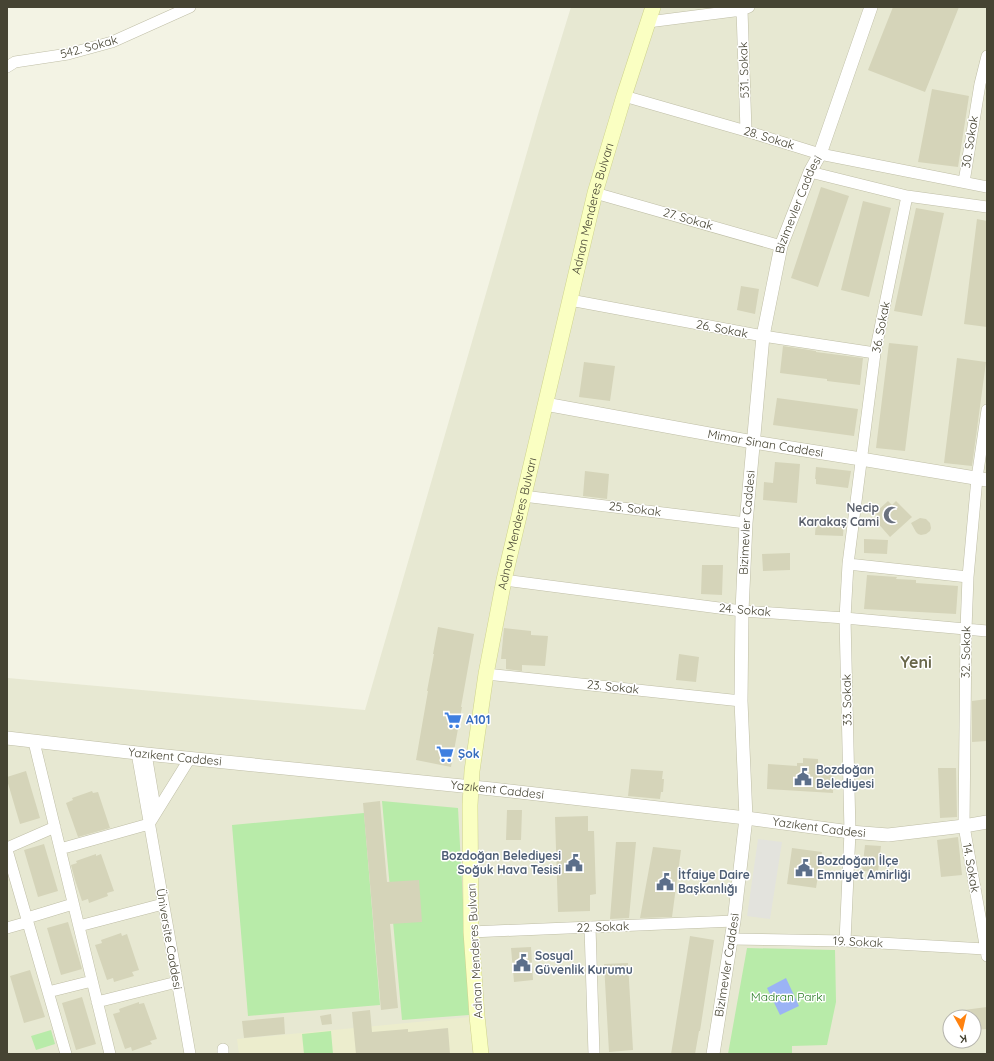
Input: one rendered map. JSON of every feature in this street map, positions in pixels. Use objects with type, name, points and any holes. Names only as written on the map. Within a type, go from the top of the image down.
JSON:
[{"type":"main road","name":"Adnan Menderes Bulvarı","points":[[482,1054],[477,1016],[471,932],[471,788],[472,771],[486,674],[504,580],[523,496],[595,193],[624,96],[654,7]]},
{"type":"street","name":"542. Sokak","points":[[7,67],[15,62],[68,54],[112,42],[190,7]]},
{"type":"street","name":"Bizimevler Caddesi","points":[[713,1054],[734,921],[746,818],[741,701],[742,611],[746,523],[763,336],[781,246],[810,172],[820,154],[871,7]]},
{"type":"street","points":[[648,22],[746,8]]},
{"type":"street","name":"531. Sokak","points":[[746,8],[746,131]]},
{"type":"street","name":"30. Sokak","points":[[964,182],[983,85],[987,56]]},
{"type":"street","name":"28. Sokak","points":[[624,96],[820,154],[987,187]]},
{"type":"street","points":[[810,172],[907,196],[987,207]]},
{"type":"street","name":"27. Sokak","points":[[595,193],[781,246]]},
{"type":"street","name":"36. Sokak","points":[[861,459],[875,353],[907,196]]},
{"type":"street","name":"26. Sokak","points":[[570,300],[763,336],[875,353]]},
{"type":"street","name":"Mimar Sinan Caddesi","points":[[545,404],[753,442],[982,479]]},
{"type":"street","name":"32. Sokak","points":[[964,826],[968,577],[982,479],[987,410]]},
{"type":"street","name":"33. Sokak","points":[[845,941],[850,832],[845,618],[848,564],[861,459]]},
{"type":"street","name":"25. Sokak","points":[[523,496],[746,523]]},
{"type":"street","points":[[848,564],[968,577]]},
{"type":"street","name":"24. Sokak","points":[[504,580],[742,611],[845,618],[987,631]]},
{"type":"street","name":"23. Sokak","points":[[486,674],[741,701]]},
{"type":"street","name":"Yazıkent Caddesi","points":[[7,738],[746,818],[850,832],[888,835],[987,822]]},
{"type":"street","points":[[34,742],[110,1054]]},
{"type":"street","points":[[142,753],[156,813]]},
{"type":"street","name":"Üniversite Caddesi","points":[[142,753],[149,824],[190,1054]]},
{"type":"street","points":[[60,849],[149,824],[190,758]]},
{"type":"street","name":"14. Sokak","points":[[964,826],[986,953]]},
{"type":"street","points":[[55,827],[7,849],[66,1054]]},
{"type":"street","points":[[7,928],[74,904]]},
{"type":"street","points":[[79,926],[163,904]]},
{"type":"street","name":"22. Sokak","points":[[471,932],[734,921]]},
{"type":"street","points":[[590,927],[594,1054]]},
{"type":"street","name":"19. Sokak","points":[[731,939],[845,941],[986,953]]},
{"type":"street","points":[[48,992],[92,981]]},
{"type":"street","points":[[97,1002],[177,982]]},
{"type":"shaded area","points":[[571,7],[987,7],[987,1054],[7,1054],[8,678],[365,710],[539,111]]},
{"type":"shaded area","points":[[758,839],[782,842],[770,919],[747,916]]},
{"type":"shaded area","points":[[470,1017],[474,1054],[239,1054],[237,1039]]},
{"type":"green space","points":[[382,801],[458,808],[469,1015],[402,1020]]},
{"type":"green space","points":[[364,813],[380,1005],[248,1016],[232,825]]},
{"type":"green space","name":"Madran Parkı","points":[[747,948],[835,950],[836,1002],[827,1045],[792,1046],[792,1054],[728,1054]]},
{"type":"green space","points":[[51,1030],[55,1044],[36,1050],[31,1036]]},
{"type":"green space","points":[[331,1031],[333,1054],[304,1054],[302,1034]]},
{"type":"water","points":[[786,978],[799,1006],[780,1015],[767,988]]},
{"type":"building","points":[[893,7],[959,7],[925,92],[868,70]]},
{"type":"building","points":[[932,89],[969,96],[958,167],[918,162]]},
{"type":"building","points":[[821,187],[849,196],[818,287],[791,278]]},
{"type":"building","points":[[863,201],[891,208],[869,297],[841,290]]},
{"type":"building","points":[[916,208],[944,213],[922,316],[894,311]]},
{"type":"building","points":[[977,219],[987,221],[987,327],[964,324]]},
{"type":"building","points":[[741,286],[759,289],[755,314],[737,310]]},
{"type":"building","points":[[889,343],[918,346],[905,451],[876,448]]},
{"type":"building","points":[[783,346],[863,358],[860,385],[780,373]]},
{"type":"building","points":[[957,358],[986,362],[972,466],[944,463]]},
{"type":"building","points":[[584,362],[615,366],[610,401],[579,397]]},
{"type":"building","points":[[777,398],[858,409],[854,436],[773,425]]},
{"type":"building","points":[[775,462],[800,464],[797,503],[763,500],[764,482],[773,483]]},
{"type":"building","points":[[816,467],[851,471],[848,488],[816,484]]},
{"type":"building","points":[[585,471],[609,474],[607,499],[583,496]]},
{"type":"building","name":"Necip Karakaş Cami","points":[[888,501],[892,505],[896,501],[912,517],[890,537],[875,520],[879,517],[875,513]]},
{"type":"building","points":[[920,518],[926,519],[930,523],[930,531],[926,534],[918,534],[911,523]]},
{"type":"building","points":[[816,520],[844,520],[843,536],[815,535]]},
{"type":"building","points":[[864,539],[888,540],[887,554],[864,553]]},
{"type":"building","points":[[790,553],[790,570],[763,571],[762,554]]},
{"type":"building","points":[[702,565],[723,565],[722,595],[701,594]]},
{"type":"building","points":[[867,575],[916,580],[916,583],[958,586],[956,614],[864,609]]},
{"type":"building","points":[[438,627],[474,634],[451,767],[416,760]]},
{"type":"building","points":[[504,628],[531,631],[531,635],[548,636],[545,666],[522,665],[522,671],[506,669],[506,659],[501,659]]},
{"type":"building","points":[[679,654],[699,657],[696,682],[676,680]]},
{"type":"building","points":[[987,699],[987,741],[972,742],[972,701]]},
{"type":"building","points":[[803,758],[818,759],[818,764],[825,765],[824,768],[834,768],[833,793],[767,789],[768,764],[797,766],[797,763],[803,763]]},
{"type":"building","points":[[938,768],[956,768],[957,817],[940,818]]},
{"type":"building","points":[[631,769],[663,771],[663,792],[661,792],[660,799],[628,796]]},
{"type":"building","points":[[26,771],[40,818],[20,824],[7,777]]},
{"type":"building","points":[[92,791],[93,793],[98,792],[110,828],[78,837],[66,803],[73,800],[72,798]]},
{"type":"building","points":[[380,801],[387,882],[419,880],[422,922],[390,924],[398,1008],[381,1010],[363,803]]},
{"type":"building","points":[[507,810],[522,810],[521,840],[506,840]]},
{"type":"building","points":[[588,816],[588,831],[594,831],[596,894],[590,895],[590,911],[558,912],[555,817]]},
{"type":"building","points":[[958,837],[962,875],[941,877],[937,840]]},
{"type":"building","points":[[616,842],[636,842],[629,918],[610,919]]},
{"type":"building","points":[[44,844],[58,891],[38,897],[24,850]]},
{"type":"building","points":[[865,845],[881,846],[878,872],[862,871]]},
{"type":"building","points":[[653,847],[681,850],[672,917],[640,918]]},
{"type":"building","name":"Bozdoğan İlçe Emniyet Amirliği","points":[[792,848],[822,852],[816,888],[787,884]]},
{"type":"building","points":[[96,854],[96,856],[101,854],[114,891],[107,893],[108,896],[89,903],[88,899],[82,901],[71,865],[77,863],[76,861]]},
{"type":"building","points":[[68,922],[82,969],[61,975],[47,928]]},
{"type":"building","points":[[121,933],[122,936],[127,934],[139,970],[132,972],[134,976],[114,982],[113,978],[107,980],[95,945],[102,943],[101,940]]},
{"type":"building","points":[[690,936],[714,940],[700,1031],[695,1054],[671,1054],[674,1036]]},
{"type":"building","points":[[531,947],[533,980],[514,982],[511,948]]},
{"type":"building","points":[[628,963],[633,1050],[609,1052],[604,964]]},
{"type":"building","points":[[30,970],[45,1017],[24,1023],[10,976]]},
{"type":"building","points":[[82,997],[96,1044],[76,1050],[62,1003]]},
{"type":"building","points":[[139,1002],[139,1004],[144,1003],[157,1039],[150,1041],[152,1044],[132,1051],[131,1047],[125,1049],[113,1014],[120,1012],[119,1009]]},
{"type":"building","points":[[987,1007],[987,1029],[982,1029],[982,1009],[972,1009]]},
{"type":"building","points":[[370,1010],[372,1032],[408,1029],[408,1032],[448,1028],[450,1054],[356,1054],[352,1012]]},
{"type":"building","points":[[331,1014],[332,1024],[322,1025],[320,1016]]},
{"type":"building","points":[[284,1017],[285,1034],[244,1038],[242,1021]]},
{"type":"place","name":"Necip Karakaş Cami","points":[[892,515]]},
{"type":"place","name":"A101","points":[[453,720]]},
{"type":"place","name":"Şok","points":[[445,754]]},
{"type":"place","name":"Bozdoğan Belediyesi","points":[[803,777]]},
{"type":"place","name":"Bozdoğan Belediyesi Soğuk Hava Tesisi","points":[[574,863]]},
{"type":"place","name":"Bozdoğan İlçe Emniyet Amirliği","points":[[804,868]]},
{"type":"place","name":"İtfaiye Daire Başkanlığı","points":[[665,882]]},
{"type":"place","name":"Sosyal Güvenlik Kurumu","points":[[522,963]]},
{"type":"district","name":"Yeni","points":[[916,662]]}]
